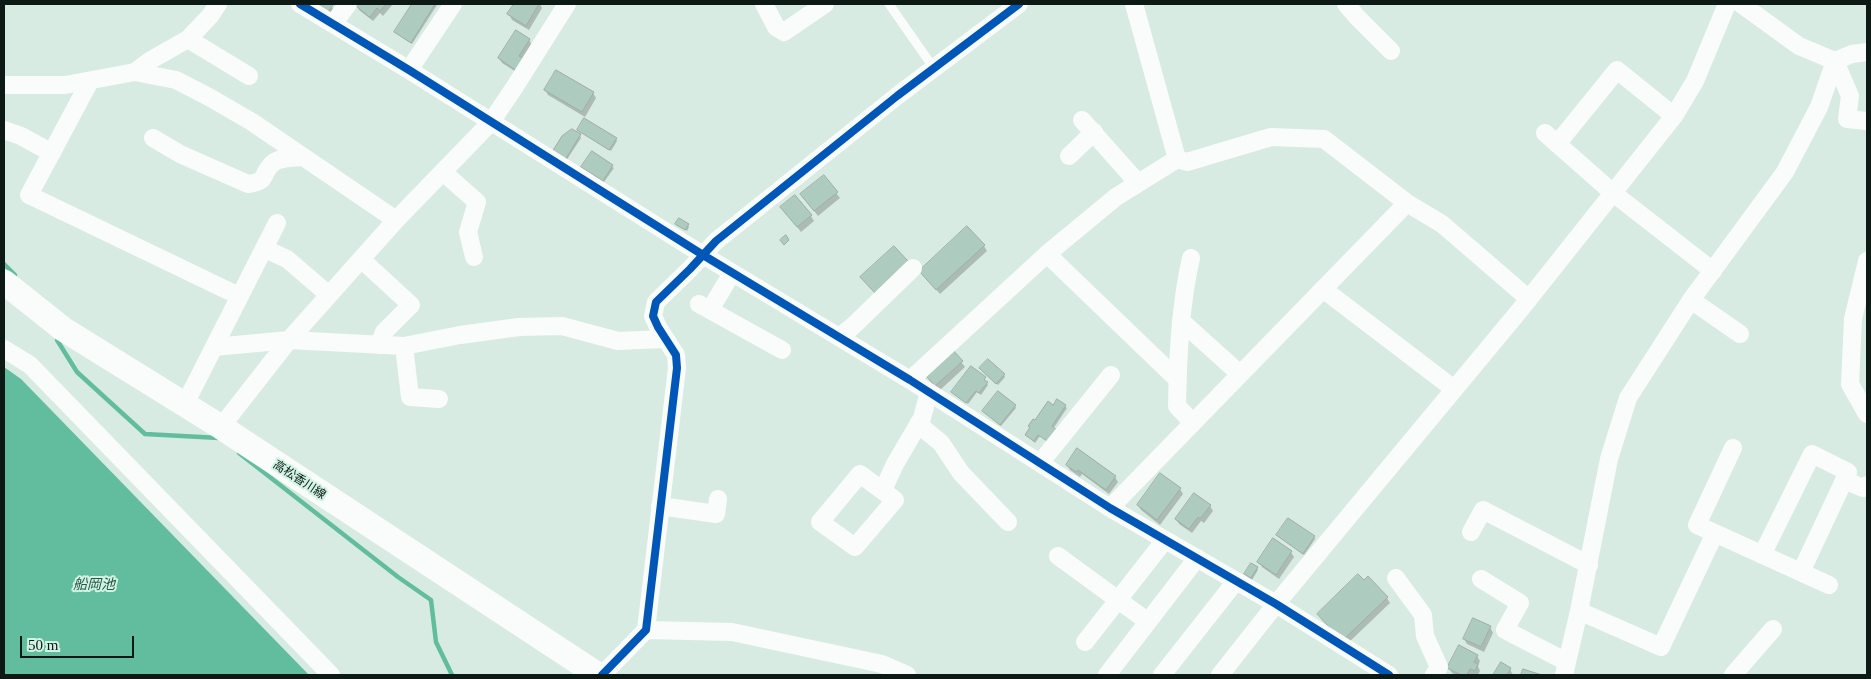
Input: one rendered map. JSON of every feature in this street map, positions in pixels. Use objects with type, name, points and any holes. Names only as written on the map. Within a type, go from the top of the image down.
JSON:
[{"type":"main road","name":"高松香川線","points":[[4,282],[63,329],[185,404],[598,675]]},
{"type":"street","points":[[135,72],[151,60],[188,39],[210,16],[218,4]]},
{"type":"street","points":[[300,4],[409,70],[732,273],[910,380],[1110,508],[1276,604],[1389,675]]},
{"type":"street","points":[[333,24],[348,4]]},
{"type":"street","points":[[409,70],[453,4]]},
{"type":"street","points":[[220,427],[289,340],[396,220],[491,122],[566,4]]},
{"type":"street","points":[[764,4],[776,27],[784,32],[825,4]]},
{"type":"street","points":[[602,675],[646,630],[676,368],[674,349],[665,339],[653,316],[656,302],[716,241],[934,67],[1019,4]]},
{"type":"street","points":[[1134,4],[1178,159]]},
{"type":"street","points":[[1346,4],[1356,18],[1391,51]]},
{"type":"street","points":[[1220,675],[1276,604],[1529,299],[1674,116],[1695,81],[1728,4]]},
{"type":"street","points":[[1741,4],[1799,46],[1835,61],[1850,96],[1848,119],[1867,121]]},
{"type":"street","points":[[188,39],[249,76]]},
{"type":"street","points":[[1481,579],[1520,603],[1505,630],[1566,669],[1609,459],[1628,398],[1691,300],[1785,172],[1820,107],[1835,61],[1852,54],[1867,52]]},
{"type":"street","points":[[1674,116],[1617,70],[1551,139],[1613,193],[1713,271]]},
{"type":"street","points":[[4,85],[65,85],[135,72],[176,80],[252,122],[396,220]]},
{"type":"street","points":[[90,81],[29,195],[239,296]]},
{"type":"street","points":[[1069,156],[1088,126],[1138,183]]},
{"type":"street","points":[[4,130],[21,136],[52,153]]},
{"type":"street","points":[[910,380],[1047,254],[1116,197],[1178,159],[1187,162],[1271,137],[1324,139],[1407,203],[1442,224],[1529,299]]},
{"type":"street","points":[[153,138],[180,154],[248,184],[258,183],[264,178],[270,165],[279,160],[302,157]]},
{"type":"street","points":[[442,172],[477,202],[468,232],[474,257]]},
{"type":"street","points":[[1110,508],[1407,203]]},
{"type":"street","points":[[185,404],[277,223]]},
{"type":"street","points":[[265,249],[287,259],[330,295]]},
{"type":"street","points":[[1047,254],[1178,380]]},
{"type":"street","points":[[1191,258],[1181,321],[1177,406],[1193,423]]},
{"type":"street","points":[[361,259],[411,305],[384,332],[379,345]]},
{"type":"street","points":[[1867,261],[1853,319],[1850,384],[1867,414]]},
{"type":"street","points":[[839,337],[852,327],[913,268]]},
{"type":"street","points":[[732,273],[704,307],[782,350]]},
{"type":"street","points":[[1323,289],[1454,389]]},
{"type":"street","points":[[1691,300],[1740,334]]},
{"type":"street","points":[[1181,321],[1240,374]]},
{"type":"street","points":[[214,346],[289,340],[404,346],[460,335],[519,327],[562,326],[618,340],[665,339]]},
{"type":"street","points":[[404,346],[410,397],[439,399]]},
{"type":"street","points":[[4,349],[30,365],[331,675]]},
{"type":"street","points":[[1040,463],[1110,375]]},
{"type":"street","points":[[883,490],[895,464],[922,418],[929,392]]},
{"type":"street","points":[[918,424],[941,443],[962,473],[1008,522]]},
{"type":"street","points":[[1733,448],[1697,525],[1829,585]]},
{"type":"street","points":[[1762,555],[1812,454],[1848,472],[1800,572]]},
{"type":"street","points":[[1844,480],[1863,488],[1867,485]]},
{"type":"street","points":[[660,506],[716,514],[718,499]]},
{"type":"street","points":[[1471,532],[1483,510],[1588,564]]},
{"type":"street","points":[[1579,611],[1661,647],[1715,533]]},
{"type":"street","points":[[1085,642],[1165,540]]},
{"type":"street","points":[[1058,556],[1147,620]]},
{"type":"street","points":[[1107,675],[1147,620],[1197,558]]},
{"type":"street","points":[[1396,578],[1423,615],[1425,636],[1439,667],[1434,675]]},
{"type":"street","points":[[1162,675],[1236,581]]},
{"type":"street","points":[[1733,675],[1773,629]]},
{"type":"street","points":[[646,630],[732,632],[882,664],[907,675]]},
{"type":"lane","points":[[889,4],[934,67]]},
{"type":"water","name":"船岡池","points":[[4,367],[21,379],[309,675],[4,675]]},
{"type":"building","points":[[316,4],[331,4],[333,5],[328,12]]},
{"type":"building","points":[[354,4],[386,4],[380,11],[377,8],[370,17]]},
{"type":"building","points":[[412,4],[435,4],[411,43],[394,32]]},
{"type":"building","points":[[514,4],[539,4],[526,26],[507,14]]},
{"type":"building","points":[[516,30],[530,39],[519,56],[525,59],[517,71],[498,58]]},
{"type":"building","points":[[556,70],[594,92],[582,112],[544,90]]},
{"type":"building","points":[[584,118],[617,138],[609,150],[577,130]]},
{"type":"building","points":[[572,129],[581,134],[565,160],[552,152],[562,136]]},
{"type":"building","points":[[592,151],[613,165],[603,181],[581,167]]},
{"type":"building","points":[[824,175],[838,192],[814,211],[800,194]]},
{"type":"building","points":[[795,195],[812,215],[797,227],[780,207]]},
{"type":"building","points":[[679,218],[689,224],[685,230],[675,224]]},
{"type":"building","points":[[967,226],[985,245],[936,290],[919,271]]},
{"type":"building","points":[[786,235],[789,240],[784,245],[780,240]]},
{"type":"building","points":[[894,246],[909,262],[875,293],[860,277]]},
{"type":"building","points":[[952,349],[963,361],[935,386],[924,374]]},
{"type":"building","points":[[988,359],[1005,374],[996,384],[979,368]]},
{"type":"building","points":[[971,366],[986,377],[984,380],[988,382],[979,393],[976,391],[966,403],[951,392]]},
{"type":"building","points":[[998,391],[1016,405],[1000,425],[982,411]]},
{"type":"building","points":[[1057,399],[1066,405],[1052,426],[1058,431],[1050,443],[1038,435],[1034,441],[1025,435],[1030,427],[1028,426],[1033,419],[1035,420],[1048,401],[1053,405]]},
{"type":"building","points":[[1077,448],[1116,476],[1106,490],[1078,470],[1076,472],[1066,465]]},
{"type":"building","points":[[1160,473],[1181,488],[1157,520],[1137,505]]},
{"type":"building","points":[[1194,493],[1211,505],[1189,529],[1175,519]]},
{"type":"building","points":[[1288,518],[1315,536],[1303,554],[1276,535]]},
{"type":"building","points":[[1273,538],[1292,551],[1276,575],[1257,562]]},
{"type":"building","points":[[1251,563],[1258,567],[1251,578],[1244,574]]},
{"type":"building","points":[[1358,574],[1364,580],[1368,576],[1388,597],[1342,641],[1317,614]]},
{"type":"building","points":[[1473,618],[1491,626],[1481,647],[1463,639]]},
{"type":"building","points":[[1459,645],[1478,655],[1474,662],[1478,664],[1475,671],[1470,669],[1467,675],[1461,675],[1447,668]]},
{"type":"building","points":[[1501,662],[1511,668],[1507,675],[1493,675]]},
{"type":"building","points":[[1523,669],[1542,675],[1521,675]]},
{"type":"waterway","points":[[4,264],[15,275],[13,280]]},
{"type":"waterway","points":[[57,340],[77,372],[145,434],[219,438]]},
{"type":"waterway","points":[[239,453],[398,577],[431,600],[436,642],[452,675]]},
{"type":"cycle path","points":[[300,4],[409,70],[703,255],[910,380],[1110,508],[1276,604],[1389,675]]},
{"type":"cycle path","points":[[602,675],[646,630],[677,368],[676,355],[653,316],[656,302],[716,241],[897,96],[1019,4]]}]
